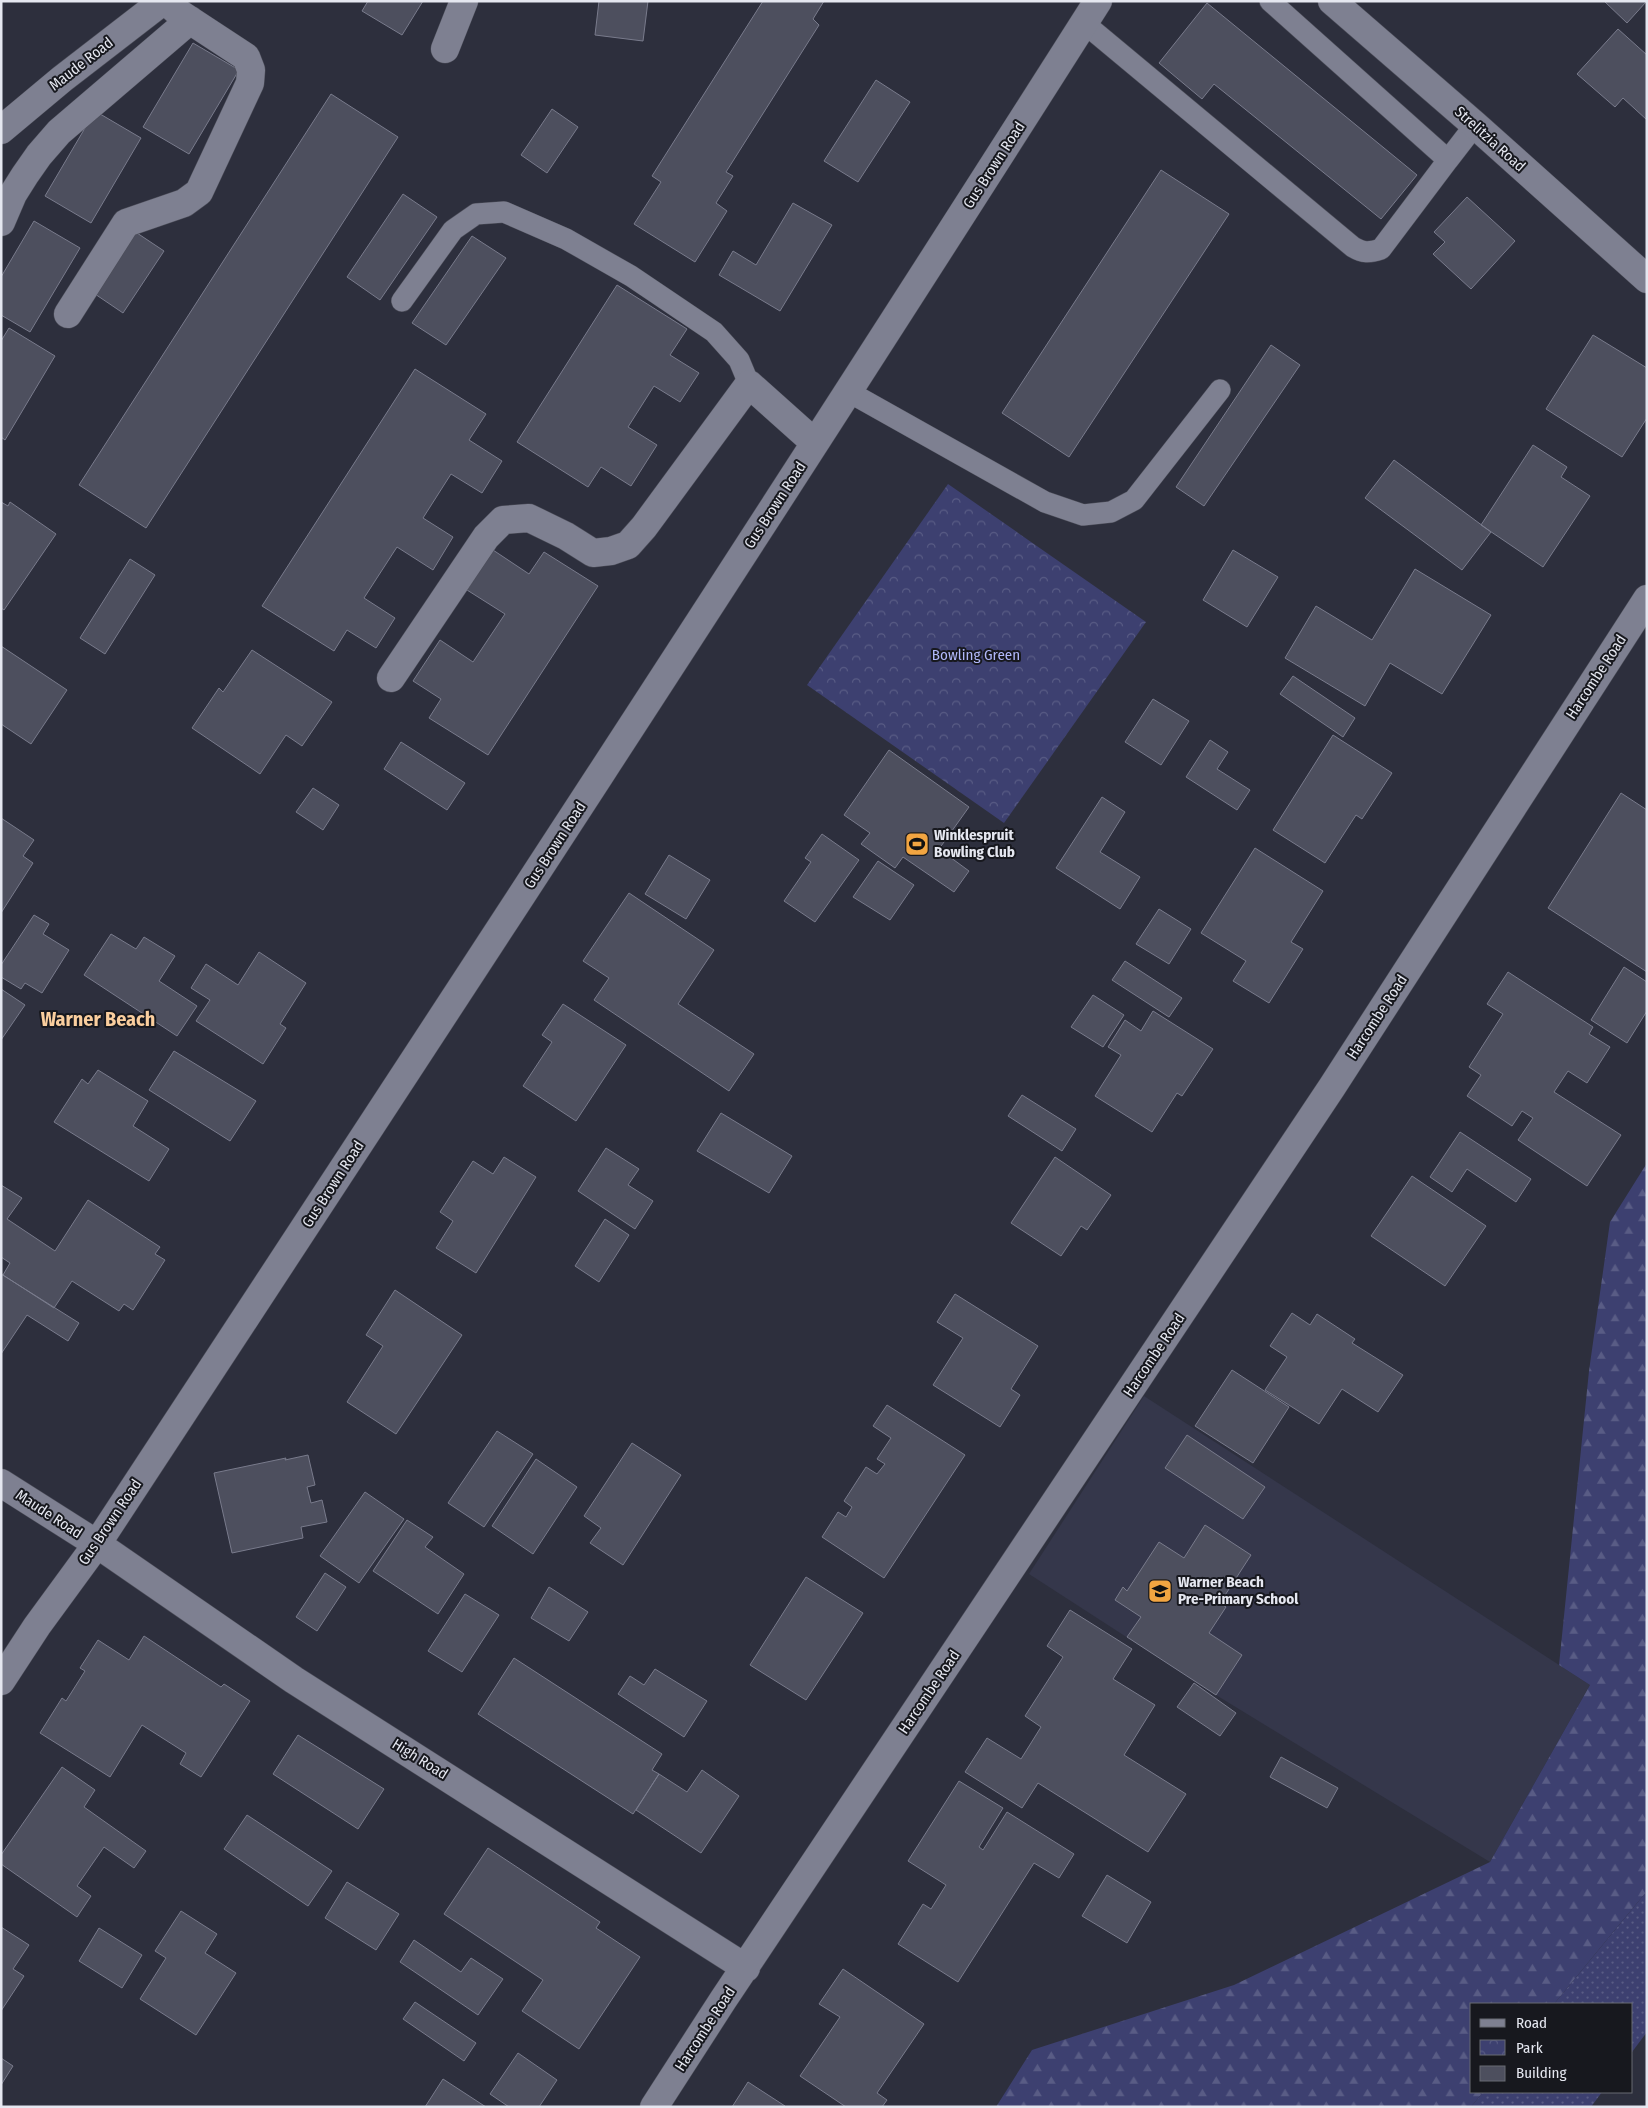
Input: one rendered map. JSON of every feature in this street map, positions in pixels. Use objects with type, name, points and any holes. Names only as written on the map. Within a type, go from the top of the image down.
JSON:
[{"type":"street","name":"Maude Road","points":[[1,130],[62,79],[162,1]]},
{"type":"street","points":[[68,314],[126,223],[184,203],[198,192],[250,83],[251,70],[246,57],[190,20],[166,1]]},
{"type":"street","points":[[445,49],[464,1]]},
{"type":"street","name":"Strelitzia Road","points":[[1332,1],[1647,279]]},
{"type":"street","name":"Gus Brown Road","points":[[1,1681],[97,1544],[475,968],[849,392],[1091,12]]},
{"type":"street","points":[[1,222],[13,194],[25,175],[59,132],[190,20]]},
{"type":"street","points":[[391,678],[486,538],[503,520],[529,518],[566,536],[593,553],[611,551],[628,544],[644,527],[749,384],[815,443]]},
{"type":"street","name":"Harcombe Road","points":[[654,2107],[1332,1087],[1647,598]]},
{"type":"street","name":"Maude Road","points":[[1,1483],[97,1544]]},
{"type":"street","name":"High Road","points":[[97,1544],[294,1680],[746,1968]]},
{"type":"lane","points":[[1270,1],[1448,160]]},
{"type":"lane","points":[[1091,12],[1312,214],[1353,247],[1363,252],[1381,249],[1474,125]]},
{"type":"lane","points":[[402,301],[452,230],[476,214],[504,212],[566,239],[631,276],[714,332],[739,360],[749,384]]},
{"type":"lane","points":[[849,392],[1045,502],[1083,515],[1111,512],[1134,500],[1220,390]]},
{"type":"shaded area","points":[[1144,1396],[1590,1685],[1490,1862],[1216,1695],[1029,1574]]},
{"type":"green space","name":"Bowling Green","points":[[948,484],[1146,622],[1004,823],[807,685]]},
{"type":"green space","points":[[1647,1163],[1647,1891],[1555,2003],[1470,2003],[1470,2093],[1482,2093],[1471,2107],[996,2107],[1032,2050],[1234,1985],[1490,1862],[1590,1685],[1559,1665],[1589,1371],[1610,1222]]},
{"type":"green space","points":[[1647,1891],[1647,2032],[1633,2051],[1633,2003],[1555,2003]]},
{"type":"green space","points":[[1482,2093],[1601,2093],[1591,2107],[1471,2107]]},
{"type":"building","points":[[368,1],[423,1],[402,35],[362,11]]},
{"type":"building","points":[[599,1],[648,1],[643,41],[595,35]]},
{"type":"building","points":[[763,1],[824,1],[813,19],[819,25],[726,172],[733,176],[716,203],[727,211],[695,262],[634,224],[661,182],[652,176]]},
{"type":"building","points":[[1604,1],[1645,1],[1646,2],[1627,23]]},
{"type":"building","points":[[1207,3],[1417,175],[1381,219],[1214,84],[1202,99],[1159,63]]},
{"type":"building","points":[[1618,29],[1647,55],[1647,120],[1623,98],[1615,107],[1577,74]]},
{"type":"building","points":[[193,43],[239,70],[189,154],[143,127]]},
{"type":"building","points":[[876,80],[910,102],[858,182],[824,161]]},
{"type":"building","points":[[331,94],[398,137],[146,528],[79,485]]},
{"type":"building","points":[[552,109],[578,127],[547,173],[521,155]]},
{"type":"building","points":[[95,111],[141,138],[91,223],[45,196]]},
{"type":"building","points":[[1161,170],[1229,214],[1069,457],[1002,413]]},
{"type":"building","points":[[403,194],[437,217],[380,300],[347,277]]},
{"type":"building","points":[[1467,197],[1515,241],[1471,289],[1433,254],[1445,242],[1434,232]]},
{"type":"building","points":[[793,203],[832,225],[780,311],[719,275],[733,251],[756,265]]},
{"type":"building","points":[[34,221],[80,248],[30,332],[1,315],[1,277]]},
{"type":"building","points":[[134,231],[164,251],[123,313],[92,292]]},
{"type":"building","points":[[472,236],[506,258],[446,345],[412,323]]},
{"type":"building","points":[[617,285],[687,329],[670,355],[699,373],[680,402],[654,386],[628,427],[657,445],[631,486],[601,467],[588,487],[517,442]]},
{"type":"building","points":[[9,328],[55,356],[5,440],[1,437],[1,341]]},
{"type":"building","points":[[1593,335],[1647,368],[1647,418],[1622,457],[1546,409]]},
{"type":"building","points":[[1271,345],[1300,365],[1204,506],[1176,487]]},
{"type":"building","points":[[415,369],[486,414],[469,440],[502,461],[482,493],[451,474],[423,518],[453,537],[433,570],[397,547],[364,598],[395,618],[376,648],[347,630],[334,651],[262,606]]},
{"type":"building","points":[[1533,445],[1567,467],[1561,477],[1590,496],[1543,567],[1481,525]]},
{"type":"building","points":[[1394,460],[1491,532],[1462,570],[1365,498]]},
{"type":"building","points":[[1,502],[8,506],[10,502],[56,534],[4,610],[1,608]]},
{"type":"building","points":[[493,550],[529,574],[544,552],[598,586],[488,755],[429,718],[441,699],[413,681],[440,640],[473,662],[505,614],[467,590]]},
{"type":"building","points":[[1233,550],[1278,577],[1247,627],[1203,600]]},
{"type":"building","points":[[130,559],[155,575],[105,654],[80,638]]},
{"type":"building","points":[[1415,569],[1491,615],[1442,694],[1390,663],[1365,706],[1285,658],[1316,606],[1372,640]]},
{"type":"building","points":[[1,646],[67,690],[31,744],[1,724]]},
{"type":"building","points":[[252,650],[332,702],[302,746],[286,735],[260,774],[192,728],[219,688],[223,692]]},
{"type":"building","points":[[1293,676],[1355,718],[1343,737],[1280,694]]},
{"type":"building","points":[[1153,699],[1189,721],[1161,765],[1125,742]]},
{"type":"building","points":[[1333,735],[1392,773],[1362,819],[1356,815],[1325,863],[1273,830]]},
{"type":"building","points":[[1210,740],[1228,752],[1217,769],[1250,790],[1237,810],[1186,777]]},
{"type":"building","points":[[401,742],[465,783],[447,810],[384,769]]},
{"type":"building","points":[[889,750],[969,807],[939,849],[969,871],[954,892],[903,857],[895,868],[861,844],[870,833],[844,815]]},
{"type":"building","points":[[313,788],[339,805],[323,830],[296,812]]},
{"type":"building","points":[[1621,793],[1647,810],[1647,972],[1548,908]]},
{"type":"building","points":[[1102,797],[1125,812],[1100,852],[1140,877],[1120,909],[1056,868]]},
{"type":"building","points":[[1,818],[34,840],[23,856],[33,863],[1,913]]},
{"type":"building","points":[[822,834],[859,860],[815,922],[784,901],[811,862],[805,858]]},
{"type":"building","points":[[1255,848],[1323,891],[1291,942],[1303,949],[1269,1003],[1233,981],[1246,961],[1201,933]]},
{"type":"building","points":[[669,855],[710,880],[686,919],[645,894]]},
{"type":"building","points":[[878,861],[914,885],[890,920],[853,897]]},
{"type":"building","points":[[629,893],[714,950],[678,1004],[754,1054],[729,1091],[594,1000],[609,978],[583,961]]},
{"type":"building","points":[[1159,909],[1191,929],[1169,964],[1136,944]]},
{"type":"building","points":[[34,915],[49,924],[43,934],[69,950],[42,993],[25,983],[21,989],[1,977],[1,965]]},
{"type":"building","points":[[111,934],[136,949],[144,937],[175,956],[159,981],[197,1006],[177,1036],[84,975]]},
{"type":"building","points":[[259,952],[306,983],[280,1024],[286,1028],[263,1064],[196,1021],[210,1000],[191,988],[206,964],[238,985]]},
{"type":"building","points":[[1125,961],[1182,998],[1169,1017],[1112,980]]},
{"type":"building","points":[[1624,967],[1647,982],[1647,1011],[1627,1043],[1591,1020]]},
{"type":"building","points":[[1508,972],[1593,1027],[1589,1034],[1610,1047],[1587,1083],[1568,1071],[1554,1092],[1621,1135],[1587,1186],[1518,1140],[1533,1118],[1522,1111],[1512,1126],[1467,1096],[1481,1075],[1469,1067],[1503,1014],[1487,1004]]},
{"type":"building","points":[[1,989],[25,1005],[1,1040]]},
{"type":"building","points":[[1093,995],[1124,1015],[1103,1047],[1071,1027]]},
{"type":"building","points":[[563,1004],[626,1045],[576,1121],[523,1086],[552,1042],[542,1035]]},
{"type":"building","points":[[1153,1011],[1213,1049],[1182,1096],[1177,1093],[1152,1132],[1095,1096],[1121,1055],[1108,1047],[1125,1020],[1141,1031]]},
{"type":"building","points":[[174,1051],[256,1101],[230,1141],[149,1090]]},
{"type":"building","points":[[98,1070],[148,1101],[133,1126],[169,1149],[149,1181],[54,1122],[82,1079],[88,1084]]},
{"type":"building","points":[[1022,1095],[1076,1129],[1062,1151],[1008,1116]]},
{"type":"building","points":[[721,1113],[792,1156],[769,1193],[697,1151]]},
{"type":"building","points":[[1460,1132],[1531,1179],[1516,1202],[1467,1169],[1452,1192],[1430,1177]]},
{"type":"building","points":[[606,1148],[639,1169],[628,1185],[653,1201],[635,1229],[578,1191]]},
{"type":"building","points":[[504,1157],[536,1177],[476,1273],[436,1248],[453,1221],[440,1212],[473,1161],[493,1174]]},
{"type":"building","points":[[1055,1157],[1111,1195],[1087,1230],[1081,1226],[1061,1256],[1011,1223]]},
{"type":"building","points":[[1412,1176],[1486,1226],[1445,1286],[1371,1236]]},
{"type":"building","points":[[1,1185],[22,1198],[7,1219],[55,1251],[88,1200],[160,1247],[155,1254],[165,1260],[133,1310],[124,1304],[119,1311],[72,1281],[54,1308],[3,1275],[10,1263],[1,1257]]},
{"type":"building","points":[[605,1219],[629,1235],[599,1282],[575,1266]]},
{"type":"building","points":[[1,1274],[79,1323],[68,1341],[27,1315],[1,1354]]},
{"type":"building","points":[[395,1290],[462,1335],[396,1434],[347,1402],[383,1346],[366,1335]]},
{"type":"building","points":[[955,1294],[1038,1346],[1011,1389],[1020,1395],[1000,1427],[933,1385],[963,1338],[937,1322]]},
{"type":"building","points":[[1292,1313],[1310,1325],[1317,1314],[1355,1339],[1352,1343],[1403,1375],[1378,1412],[1342,1389],[1319,1424],[1265,1390],[1287,1357],[1270,1346]]},
{"type":"building","points":[[1232,1370],[1289,1407],[1253,1463],[1195,1426]]},
{"type":"building","points":[[887,1405],[965,1455],[884,1578],[822,1537],[838,1512],[846,1517],[852,1507],[844,1501],[866,1467],[877,1474],[885,1464],[877,1459],[891,1438],[873,1426]]},
{"type":"building","points":[[497,1431],[533,1454],[484,1527],[448,1503]]},
{"type":"building","points":[[1187,1435],[1265,1487],[1243,1519],[1165,1468]]},
{"type":"building","points":[[632,1443],[681,1475],[623,1565],[590,1543],[601,1528],[584,1516]]},
{"type":"building","points":[[308,1455],[315,1485],[307,1487],[311,1503],[322,1500],[327,1522],[301,1527],[303,1538],[232,1553],[214,1473]]},
{"type":"building","points":[[536,1459],[577,1487],[533,1554],[492,1526]]},
{"type":"building","points":[[365,1492],[404,1519],[359,1583],[320,1556]]},
{"type":"building","points":[[407,1520],[433,1537],[425,1547],[464,1574],[438,1614],[373,1571]]},
{"type":"building","points":[[1205,1525],[1251,1555],[1220,1603],[1226,1607],[1209,1633],[1242,1655],[1216,1695],[1127,1637],[1141,1617],[1115,1600],[1123,1587],[1127,1591],[1159,1542],[1184,1558]]},
{"type":"building","points":[[325,1573],[346,1587],[317,1631],[296,1617]]},
{"type":"building","points":[[806,1577],[863,1613],[806,1700],[750,1665]]},
{"type":"building","points":[[549,1587],[588,1612],[569,1641],[531,1618]]},
{"type":"building","points":[[465,1594],[499,1615],[462,1672],[428,1651]]},
{"type":"building","points":[[1070,1610],[1132,1649],[1113,1679],[1155,1705],[1124,1755],[1186,1794],[1148,1852],[1038,1783],[1022,1808],[965,1772],[987,1738],[1021,1759],[1041,1727],[1025,1716],[1063,1657],[1047,1646]]},
{"type":"building","points":[[144,1636],[221,1687],[224,1684],[250,1701],[201,1777],[180,1764],[186,1753],[142,1725],[110,1777],[40,1733],[62,1698],[66,1701],[85,1671],[80,1668],[98,1640],[129,1660]]},
{"type":"building","points":[[514,1658],[662,1754],[652,1770],[659,1774],[633,1814],[478,1714]]},
{"type":"building","points":[[655,1669],[707,1701],[684,1737],[618,1694],[630,1676],[644,1685]]},
{"type":"building","points":[[1194,1683],[1236,1713],[1220,1736],[1177,1707]]},
{"type":"building","points":[[298,1735],[384,1789],[358,1829],[273,1774]]},
{"type":"building","points":[[1281,1757],[1338,1788],[1327,1808],[1270,1777]]},
{"type":"building","points":[[62,1767],[95,1790],[84,1807],[146,1851],[134,1868],[104,1847],[77,1886],[91,1896],[77,1917],[1,1864],[1,1855]]},
{"type":"building","points":[[702,1770],[739,1796],[701,1853],[636,1810],[659,1774],[687,1792]]},
{"type":"building","points":[[959,1781],[1003,1808],[979,1847],[983,1850],[1007,1812],[1074,1854],[1059,1878],[1034,1863],[958,1982],[898,1944],[923,1904],[931,1909],[946,1885],[908,1861]]},
{"type":"building","points":[[247,1815],[332,1871],[308,1906],[224,1849]]},
{"type":"building","points":[[488,1848],[600,1922],[596,1928],[640,1957],[579,2049],[522,2011],[543,1980],[444,1914]]},
{"type":"building","points":[[1107,1875],[1151,1902],[1127,1943],[1082,1916]]},
{"type":"building","points":[[347,1882],[399,1914],[376,1950],[325,1918]]},
{"type":"building","points":[[181,1911],[217,1934],[205,1953],[236,1973],[196,2035],[140,1999],[166,1958],[155,1951]]},
{"type":"building","points":[[1,1927],[29,1945],[13,1969],[24,1976],[1,2011]]},
{"type":"building","points":[[99,1928],[142,1955],[122,1988],[79,1961]]},
{"type":"building","points":[[414,1940],[461,1972],[471,1958],[503,1979],[478,2015],[400,1962]]},
{"type":"building","points":[[843,1969],[924,2024],[877,2093],[887,2100],[882,2107],[846,2107],[800,2076],[840,2017],[819,2004]]},
{"type":"building","points":[[415,2002],[476,2043],[464,2061],[403,2019]]},
{"type":"building","points":[[518,2053],[557,2080],[539,2107],[509,2107],[490,2094]]},
{"type":"building","points":[[1,2058],[13,2066],[1,2085]]},
{"type":"building","points":[[443,2079],[486,2107],[425,2107]]},
{"type":"building","points":[[748,2082],[785,2106],[785,2107],[732,2107]]},
{"type":"place","name":"Winklespruit Bowling Club","points":[[917,844]]},
{"type":"place","name":"Warner Beach Pre-Primary School","points":[[1160,1591]]},
{"type":"district","name":"Warner Beach","points":[[98,1019]]}]
